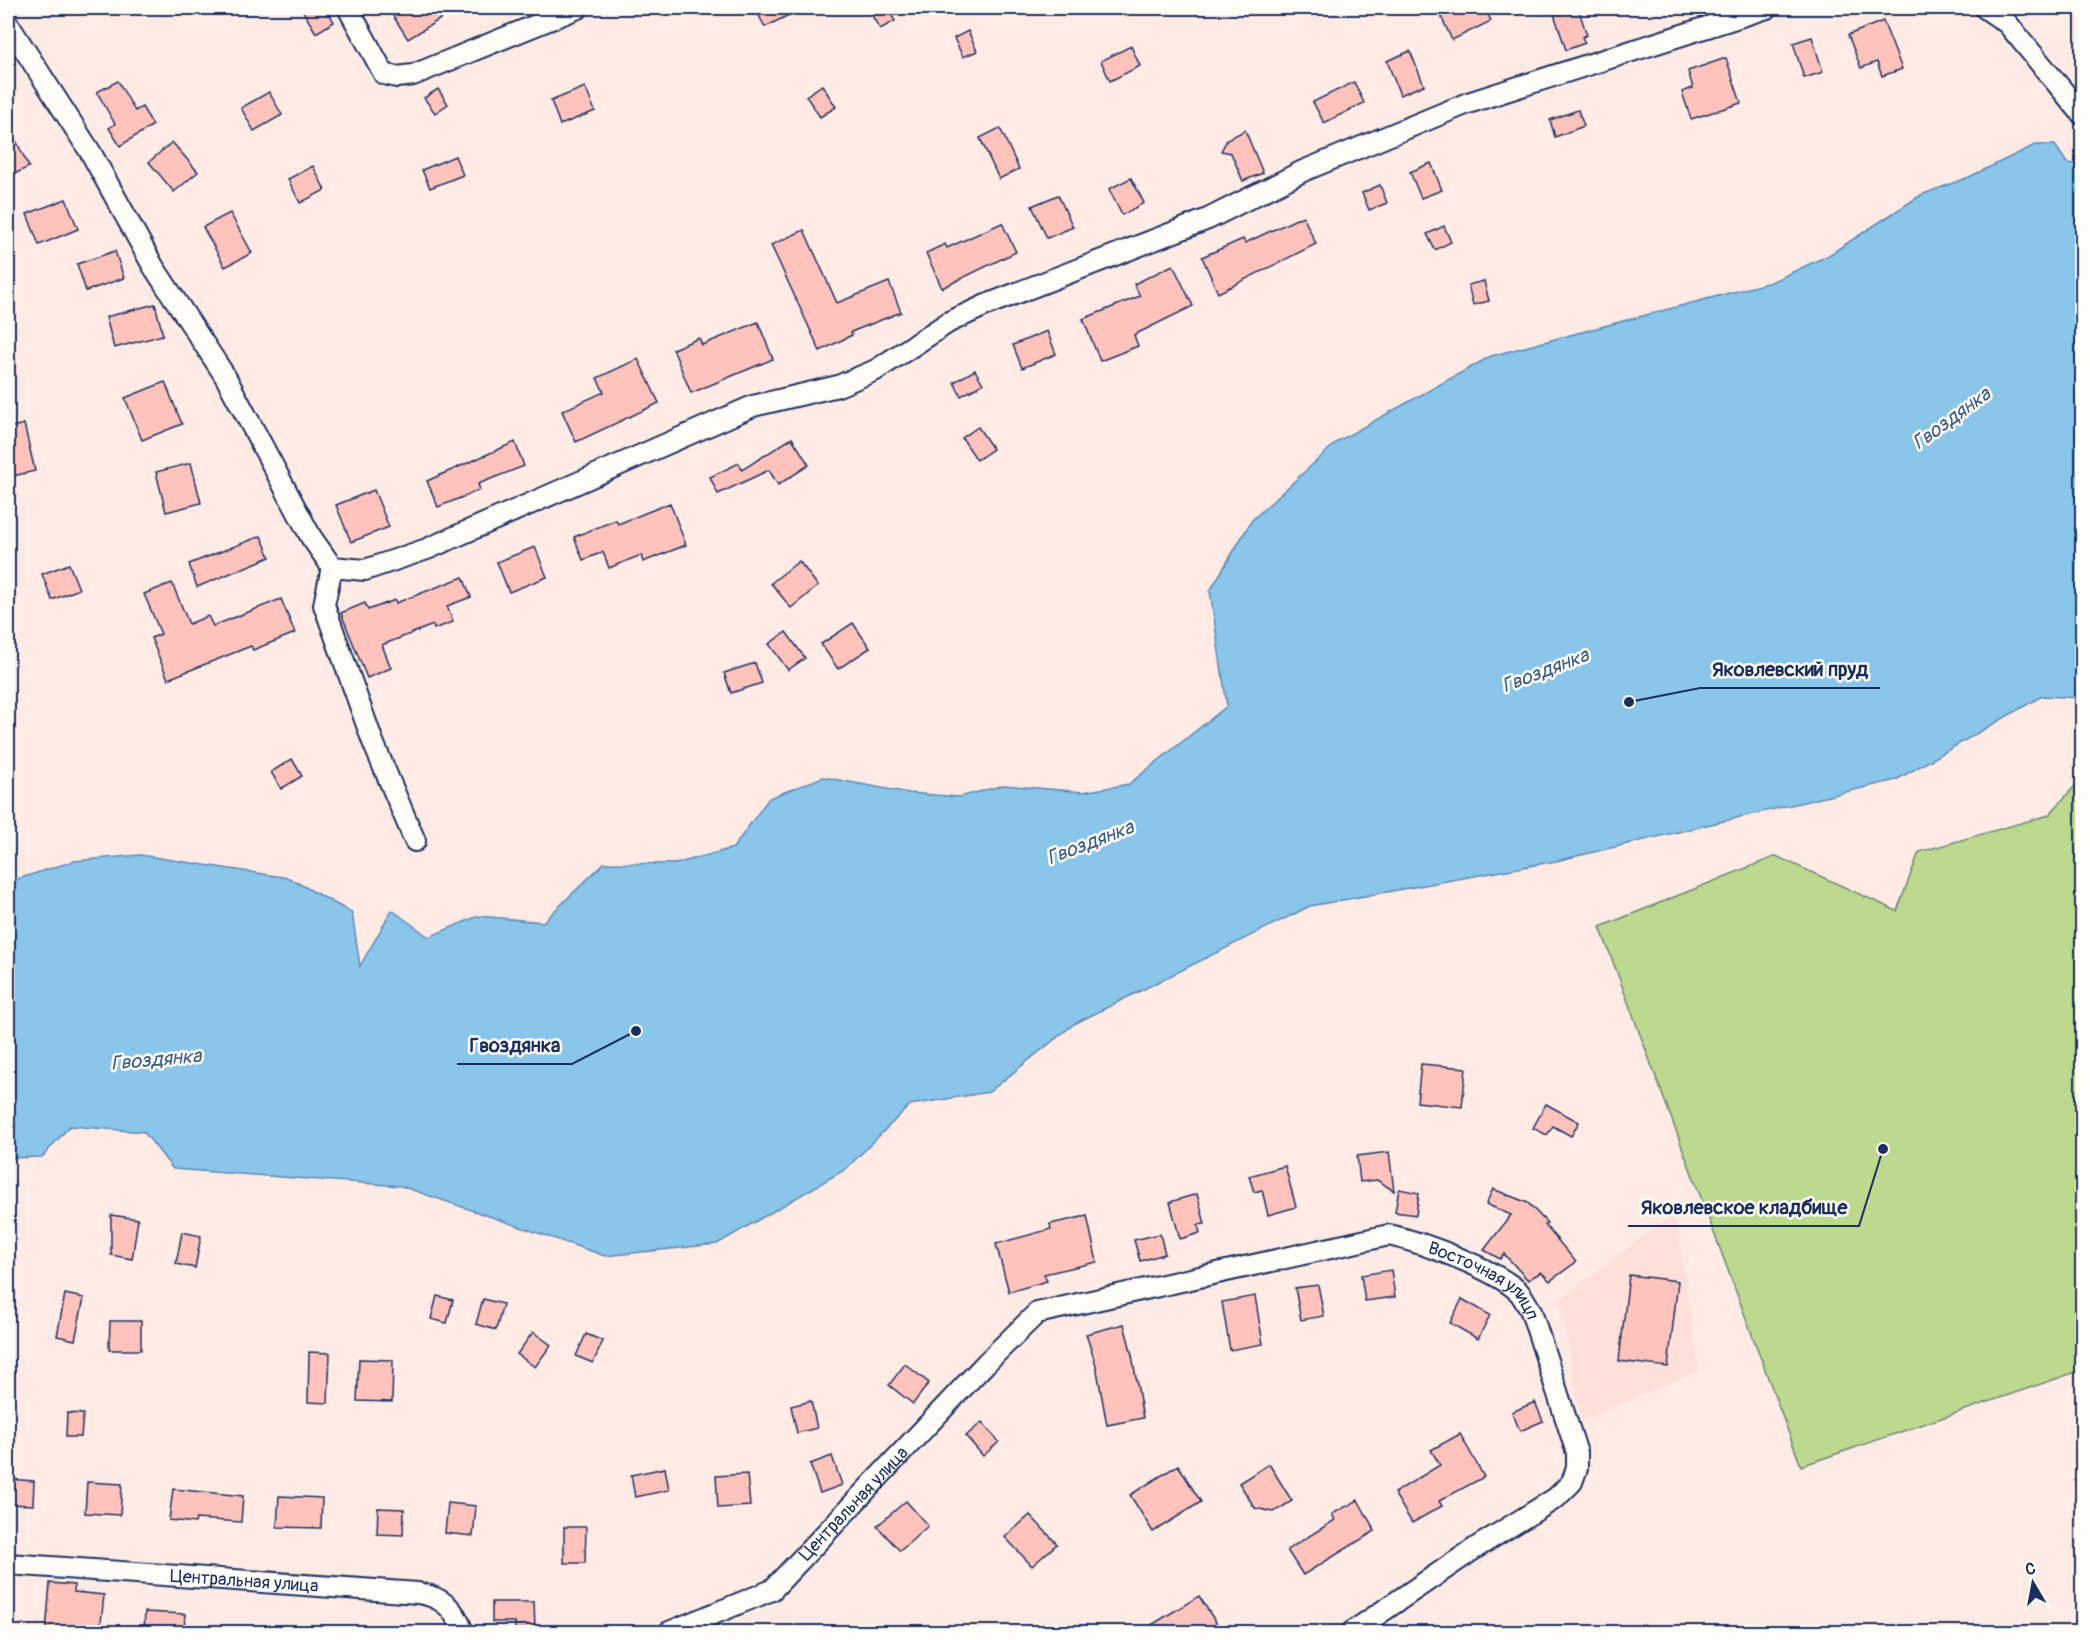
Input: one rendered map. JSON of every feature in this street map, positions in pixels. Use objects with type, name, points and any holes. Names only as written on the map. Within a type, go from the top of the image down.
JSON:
[{"type":"street","points":[[348,8],[384,74],[397,77],[413,75],[578,8]]},
{"type":"street","points":[[332,567],[365,570],[427,549],[753,406],[838,386],[876,370],[949,322],[986,305],[1208,219],[1303,171],[1468,103],[1767,8]]},
{"type":"street","points":[[1985,8],[2007,23],[2082,114]]},
{"type":"street","points":[[8,24],[91,153],[153,266],[225,376],[311,537],[332,567],[324,605],[374,742],[415,840]]},
{"type":"street","name":"Восточная улицп","points":[[1012,1338],[1037,1313],[1389,1235],[1416,1241],[1490,1274],[1518,1292],[1532,1311],[1577,1453],[1577,1468],[1572,1482],[1556,1498],[1477,1547],[1352,1632]]},
{"type":"street","name":"Центральная улица","points":[[669,1632],[772,1590],[1012,1338]]},
{"type":"street","name":"Центральная улица","points":[[8,1564],[418,1593],[434,1596],[445,1603],[456,1616],[463,1632]]},
{"type":"shaded area","points":[[1675,1212],[1699,1370],[1581,1421],[1560,1300]]},
{"type":"green space","points":[[2082,778],[2082,1370],[1801,1466],[1600,927],[1776,856],[1897,911],[1919,852],[2049,815]]},
{"type":"water","points":[[2035,145],[2055,145],[2067,163],[2082,165],[2082,698],[2042,696],[1896,780],[1556,861],[1310,906],[1074,1024],[989,1092],[910,1105],[846,1169],[717,1244],[605,1256],[401,1186],[173,1169],[144,1132],[70,1126],[42,1157],[8,1158],[8,882],[74,861],[140,855],[289,878],[352,913],[360,966],[392,910],[429,937],[478,916],[543,922],[604,863],[675,864],[733,848],[769,798],[823,777],[909,793],[960,797],[1004,785],[1083,792],[1129,784],[1227,706],[1210,591],[1252,520],[1338,441],[1491,356],[1771,282],[1829,255],[1921,195],[1969,177]]},
{"type":"building","points":[[301,8],[326,8],[334,22],[316,33]]},
{"type":"building","points":[[388,8],[458,8],[408,39]]},
{"type":"building","points":[[755,8],[803,8],[765,27]]},
{"type":"building","points":[[887,8],[895,21],[880,29],[871,14]]},
{"type":"building","points":[[1448,8],[1485,8],[1491,21],[1452,40],[1439,12]]},
{"type":"building","points":[[1578,8],[1587,35],[1582,37],[1585,43],[1566,50],[1554,14]]},
{"type":"building","points":[[1883,21],[1902,69],[1882,76],[1877,62],[1861,68],[1848,35]]},
{"type":"building","points":[[968,31],[977,51],[963,57],[954,38]]},
{"type":"building","points":[[1812,37],[1823,72],[1804,78],[1793,43]]},
{"type":"building","points":[[1131,46],[1140,66],[1110,81],[1101,61]]},
{"type":"building","points":[[1410,51],[1424,85],[1400,95],[1387,61]]},
{"type":"building","points":[[1726,58],[1741,103],[1691,119],[1682,92],[1693,88],[1688,71]]},
{"type":"building","points":[[118,81],[135,111],[142,107],[153,125],[120,146],[109,128],[115,124],[97,92]]},
{"type":"building","points":[[1354,82],[1364,103],[1324,123],[1313,102]]},
{"type":"building","points":[[822,85],[836,107],[820,117],[806,96]]},
{"type":"building","points":[[585,87],[595,111],[560,125],[551,101]]},
{"type":"building","points":[[438,89],[448,104],[435,113],[424,98]]},
{"type":"building","points":[[269,92],[282,115],[254,131],[241,108]]},
{"type":"building","points":[[1578,110],[1584,126],[1555,137],[1550,120]]},
{"type":"building","points":[[8,124],[29,167],[8,177]]},
{"type":"building","points":[[1000,128],[1019,169],[999,179],[980,138]]},
{"type":"building","points":[[1245,130],[1263,173],[1243,181],[1231,153],[1221,151],[1227,140]]},
{"type":"building","points":[[172,142],[198,172],[174,192],[149,162]]},
{"type":"building","points":[[455,156],[463,175],[430,188],[422,170]]},
{"type":"building","points":[[1431,163],[1442,190],[1421,198],[1410,172]]},
{"type":"building","points":[[313,166],[325,190],[300,203],[288,179]]},
{"type":"building","points":[[1131,178],[1144,203],[1122,215],[1109,189]]},
{"type":"building","points":[[1380,185],[1387,203],[1369,210],[1362,193]]},
{"type":"building","points":[[1058,195],[1073,227],[1047,238],[1032,206]]},
{"type":"building","points":[[66,199],[78,229],[39,245],[27,214]]},
{"type":"building","points":[[230,213],[252,253],[225,267],[203,227]]},
{"type":"building","points":[[1303,216],[1316,244],[1218,293],[1202,257],[1243,239],[1245,243]]},
{"type":"building","points":[[1002,223],[1016,252],[942,288],[926,253],[945,244],[947,248]]},
{"type":"building","points":[[1444,226],[1451,242],[1435,250],[1427,234]]},
{"type":"building","points":[[804,230],[837,303],[889,282],[901,312],[851,332],[852,335],[820,351],[771,245]]},
{"type":"building","points":[[115,251],[124,278],[86,291],[77,264]]},
{"type":"building","points":[[1173,265],[1193,306],[1134,335],[1138,346],[1100,361],[1083,319],[1140,296],[1134,284]]},
{"type":"building","points":[[1484,281],[1489,301],[1473,305],[1468,285]]},
{"type":"building","points":[[155,304],[163,335],[114,348],[106,317]]},
{"type":"building","points":[[758,322],[773,359],[691,393],[673,349],[699,338],[702,345]]},
{"type":"building","points":[[1047,331],[1056,354],[1022,368],[1013,345]]},
{"type":"building","points":[[638,359],[659,403],[576,442],[562,411],[604,392],[597,378]]},
{"type":"building","points":[[975,370],[983,384],[961,396],[954,382]]},
{"type":"building","points":[[165,382],[182,424],[142,440],[125,398]]},
{"type":"building","points":[[24,424],[35,471],[8,477],[8,428]]},
{"type":"building","points":[[978,427],[993,449],[977,460],[962,438]]},
{"type":"building","points":[[792,438],[809,465],[778,485],[769,470],[718,494],[710,477],[739,463],[742,470]]},
{"type":"building","points":[[515,442],[524,466],[478,484],[480,490],[438,507],[427,481]]},
{"type":"building","points":[[191,463],[201,503],[166,512],[156,472]]},
{"type":"building","points":[[374,490],[389,527],[351,542],[336,505]]},
{"type":"building","points":[[670,503],[686,545],[643,562],[641,555],[609,568],[603,552],[583,560],[574,537],[616,520],[618,524]]},
{"type":"building","points":[[261,536],[270,557],[197,587],[189,564]]},
{"type":"building","points":[[535,547],[547,577],[509,592],[497,562]]},
{"type":"building","points":[[799,561],[818,586],[791,608],[771,583]]},
{"type":"building","points":[[69,564],[79,589],[52,600],[42,574]]},
{"type":"building","points":[[463,577],[471,597],[447,606],[453,622],[434,629],[433,625],[382,645],[391,668],[367,678],[341,613],[365,603],[368,610],[395,600],[396,603]]},
{"type":"building","points":[[172,583],[189,624],[208,616],[213,626],[281,599],[295,633],[253,650],[251,646],[168,679],[151,638],[161,634],[144,594]]},
{"type":"building","points":[[853,623],[870,648],[838,669],[821,644]]},
{"type":"building","points":[[786,632],[805,658],[788,670],[769,644]]},
{"type":"building","points":[[755,663],[762,683],[731,693],[724,673]]},
{"type":"building","points":[[292,759],[302,776],[281,789],[271,772]]},
{"type":"building","points":[[1421,1064],[1466,1068],[1462,1107],[1417,1102]]},
{"type":"building","points":[[1546,1104],[1579,1122],[1571,1136],[1553,1126],[1547,1135],[1533,1128]]},
{"type":"building","points":[[1389,1152],[1394,1191],[1377,1180],[1360,1182],[1357,1156]]},
{"type":"building","points":[[1285,1166],[1296,1207],[1268,1215],[1262,1190],[1254,1192],[1249,1176]]},
{"type":"building","points":[[1399,1189],[1419,1193],[1416,1215],[1395,1212]]},
{"type":"building","points":[[1493,1189],[1528,1203],[1547,1223],[1545,1225],[1576,1262],[1550,1281],[1541,1272],[1528,1280],[1504,1254],[1500,1259],[1484,1250],[1511,1215],[1486,1204]]},
{"type":"building","points":[[1197,1194],[1205,1224],[1198,1225],[1200,1233],[1180,1239],[1170,1202]]},
{"type":"building","points":[[111,1215],[138,1219],[132,1259],[111,1255]]},
{"type":"building","points":[[1087,1216],[1097,1262],[1044,1274],[1047,1281],[1009,1292],[996,1244],[1051,1229],[1050,1224]]},
{"type":"building","points":[[182,1232],[201,1236],[195,1268],[176,1264]]},
{"type":"building","points":[[1160,1234],[1165,1254],[1140,1261],[1134,1240]]},
{"type":"building","points":[[1391,1270],[1395,1297],[1365,1301],[1361,1275]]},
{"type":"building","points":[[1629,1275],[1678,1281],[1668,1367],[1619,1361]]},
{"type":"building","points":[[1318,1285],[1324,1316],[1301,1320],[1295,1288]]},
{"type":"building","points":[[65,1294],[84,1298],[75,1340],[57,1336]]},
{"type":"building","points":[[437,1296],[453,1300],[447,1323],[431,1319]]},
{"type":"building","points":[[1255,1296],[1263,1344],[1230,1350],[1222,1302]]},
{"type":"building","points":[[483,1299],[503,1304],[496,1330],[476,1324]]},
{"type":"building","points":[[1462,1299],[1490,1315],[1478,1339],[1450,1323]]},
{"type":"building","points":[[110,1321],[141,1321],[141,1350],[109,1350]]},
{"type":"building","points":[[1124,1324],[1143,1418],[1107,1425],[1096,1365],[1086,1334]]},
{"type":"building","points":[[533,1332],[551,1345],[535,1367],[517,1354]]},
{"type":"building","points":[[586,1334],[603,1341],[593,1363],[576,1356]]},
{"type":"building","points":[[309,1352],[330,1353],[328,1403],[308,1402]]},
{"type":"building","points":[[359,1359],[393,1360],[392,1402],[357,1401]]},
{"type":"building","points":[[905,1364],[929,1383],[913,1404],[889,1385]]},
{"type":"building","points":[[811,1401],[817,1428],[797,1433],[791,1406]]},
{"type":"building","points":[[1535,1402],[1543,1421],[1520,1431],[1512,1412]]},
{"type":"building","points":[[67,1413],[83,1414],[81,1437],[66,1437]]},
{"type":"building","points":[[982,1422],[999,1442],[983,1456],[966,1436]]},
{"type":"building","points":[[1460,1434],[1484,1477],[1439,1501],[1442,1506],[1412,1523],[1394,1493],[1440,1465],[1431,1450]]},
{"type":"building","points":[[832,1456],[842,1485],[820,1493],[810,1464]]},
{"type":"building","points":[[1269,1464],[1292,1501],[1274,1512],[1255,1508],[1239,1483]]},
{"type":"building","points":[[1178,1465],[1201,1502],[1153,1532],[1130,1495]]},
{"type":"building","points":[[665,1468],[669,1490],[635,1497],[631,1475]]},
{"type":"building","points":[[747,1474],[750,1506],[718,1508],[716,1476]]},
{"type":"building","points":[[8,1479],[34,1481],[33,1505],[8,1504]]},
{"type":"building","points":[[87,1482],[122,1484],[120,1515],[85,1513]]},
{"type":"building","points":[[173,1489],[243,1496],[241,1522],[196,1519],[195,1523],[169,1520]]},
{"type":"building","points":[[279,1496],[322,1498],[321,1528],[277,1527]]},
{"type":"building","points":[[1358,1500],[1375,1531],[1303,1575],[1287,1550],[1335,1520],[1332,1514]]},
{"type":"building","points":[[906,1501],[928,1526],[900,1551],[877,1526]]},
{"type":"building","points":[[448,1503],[476,1506],[473,1536],[445,1533]]},
{"type":"building","points":[[378,1508],[404,1509],[403,1535],[377,1534]]},
{"type":"building","points":[[1030,1515],[1057,1544],[1032,1566],[1005,1537]]},
{"type":"building","points":[[564,1527],[586,1527],[585,1563],[564,1563]]},
{"type":"building","points":[[50,1583],[74,1585],[74,1592],[104,1595],[100,1632],[46,1632]]},
{"type":"building","points":[[1199,1596],[1222,1632],[1140,1632]]},
{"type":"building","points":[[492,1602],[534,1602],[535,1629],[515,1629],[515,1622],[492,1622]]},
{"type":"building","points":[[145,1612],[185,1614],[184,1632],[144,1632]]},
{"type":"place","name":"Яковлевский пруд","points":[[1629,702]]},
{"type":"place","name":"Гвоздянка","points":[[636,1031]]},
{"type":"place","name":"Яковлевское кладбище","points":[[1883,1149]]}]
